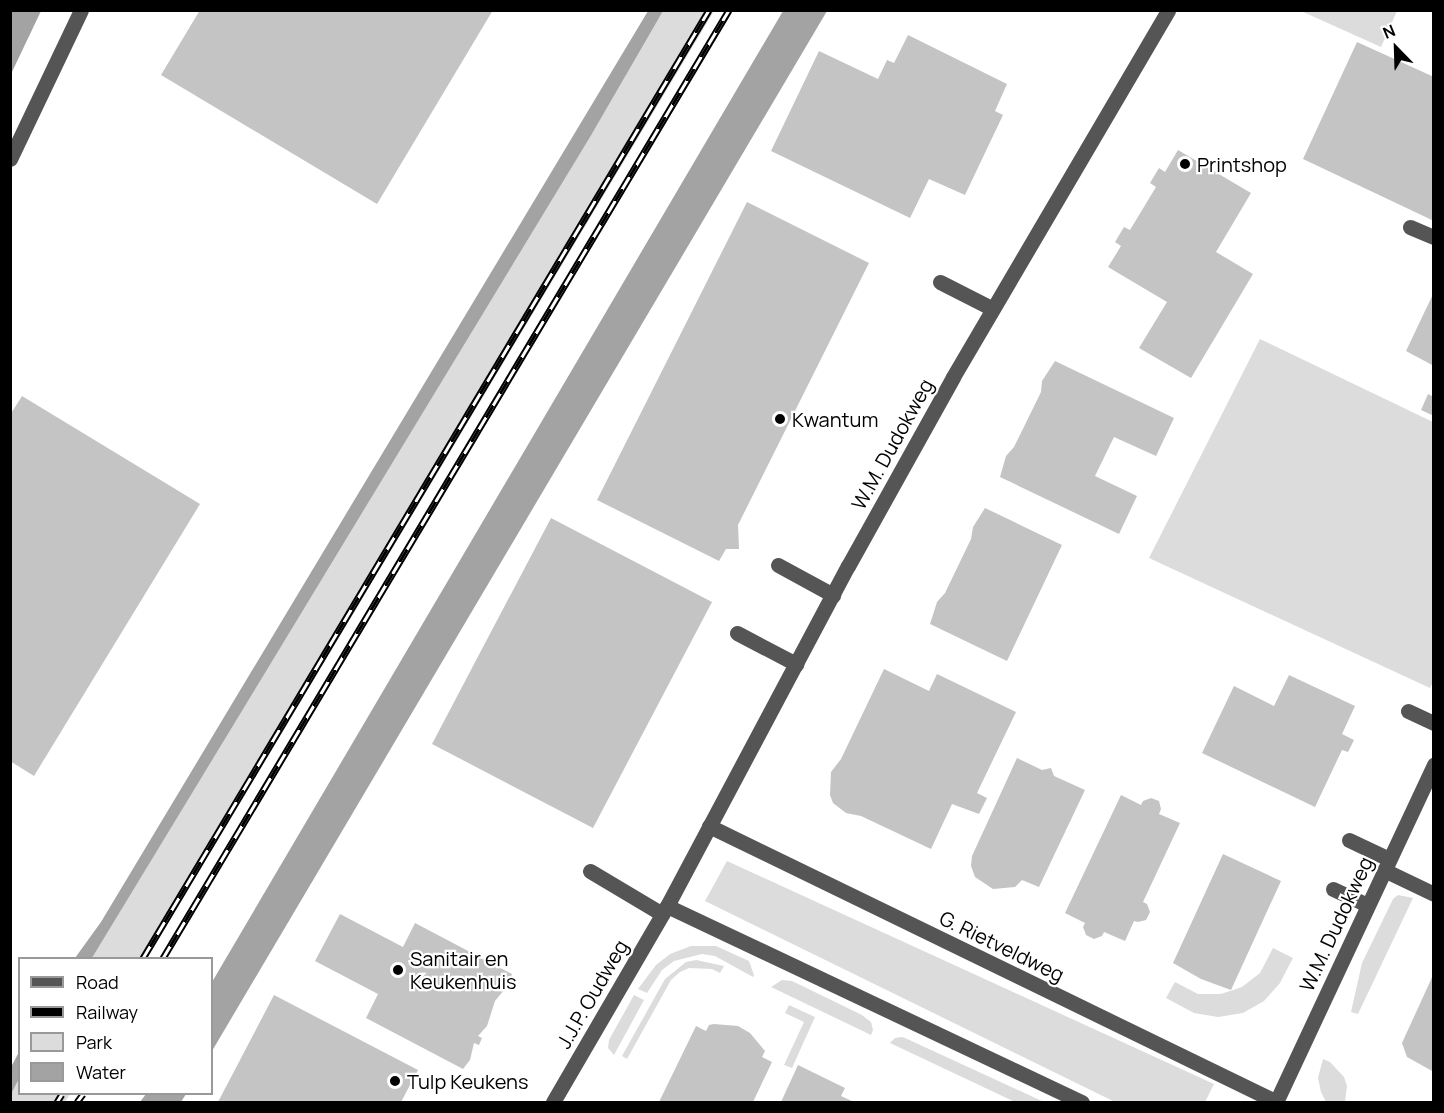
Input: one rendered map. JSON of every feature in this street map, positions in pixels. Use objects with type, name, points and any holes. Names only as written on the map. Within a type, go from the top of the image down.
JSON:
[{"type":"street","points":[[10,159],[81,10]]},
{"type":"street","name":"W.M. Dudokweg","points":[[665,910],[833,595],[993,309],[1168,10]]},
{"type":"street","points":[[1410,227],[1434,237]]},
{"type":"street","points":[[940,282],[993,309]]},
{"type":"street","points":[[778,565],[833,595]]},
{"type":"street","points":[[737,633],[796,664]]},
{"type":"street","points":[[1408,711],[1434,723]]},
{"type":"street","name":"W.M. Dudokweg","points":[[1276,1102],[1434,764]]},
{"type":"street","name":"G. Rietveldweg","points":[[709,826],[1276,1102]]},
{"type":"street","points":[[1348,840],[1434,894]]},
{"type":"street","points":[[590,871],[665,910],[1082,1102]]},
{"type":"street","points":[[1333,889],[1367,905]]},
{"type":"street","name":"J.J.P. Oudweg","points":[[553,1102],[665,910]]},
{"type":"green space","points":[[663,11],[714,11],[148,957],[93,957]]},
{"type":"green space","points":[[1301,11],[1397,11],[1381,47]]},
{"type":"green space","points":[[1260,339],[1433,422],[1434,680],[1430,688],[1149,558]]},
{"type":"green space","points":[[727,861],[1214,1084],[1205,1102],[1115,1102],[705,901]]},
{"type":"green space","points":[[1398,895],[1413,898],[1358,1014],[1351,1012],[1362,963],[1393,899]]},
{"type":"green space","points":[[691,946],[716,946],[749,961],[754,975],[753,977],[715,956],[702,954],[674,961],[662,970],[647,993],[638,989],[656,965],[670,954]]},
{"type":"green space","points":[[1273,948],[1293,958],[1280,983],[1264,1001],[1243,1013],[1218,1017],[1194,1013],[1166,998],[1175,982],[1198,994],[1221,994],[1242,987],[1260,973]]},
{"type":"green space","points":[[696,960],[724,966],[720,973],[712,969],[689,968],[680,972],[671,980],[627,1059],[622,1056],[665,979],[686,962]]},
{"type":"green space","points":[[782,980],[792,981],[862,1015],[871,1022],[873,1030],[871,1035],[771,987]]},
{"type":"green space","points":[[634,995],[644,1000],[614,1055],[608,1048],[609,1040]]},
{"type":"green space","points":[[789,1005],[815,1017],[792,1068],[784,1065],[804,1022],[785,1013]]},
{"type":"green space","points":[[902,1037],[1044,1102],[1015,1102],[890,1043],[895,1038]]},
{"type":"green space","points":[[1323,1059],[1330,1062],[1344,1077],[1347,1086],[1345,1102],[1326,1102],[1318,1078]]},
{"type":"green space","points":[[18,1081],[18,1095],[69,1095],[65,1102],[11,1102],[11,1094]]},
{"type":"water","points":[[12,11],[41,11],[11,74],[10,15]]},
{"type":"water","points":[[648,11],[663,11],[590,137],[93,957],[76,957],[101,922]]},
{"type":"water","points":[[783,11],[827,11],[213,1049],[213,980]]},
{"type":"water","points":[[18,1054],[18,1081],[11,1094],[11,1067]]},
{"type":"water","points":[[145,1095],[185,1095],[181,1102],[140,1102]]},
{"type":"building","points":[[200,10],[493,10],[377,204],[161,75]]},
{"type":"building","points":[[908,35],[1007,84],[995,111],[1003,115],[965,195],[929,179],[910,218],[771,151],[819,51],[878,79],[887,60],[894,63]]},
{"type":"building","points":[[1357,42],[1434,77],[1434,221],[1303,159]]},
{"type":"building","points":[[1178,150],[1251,193],[1216,252],[1253,274],[1191,378],[1139,348],[1167,302],[1108,267],[1121,246],[1115,242],[1124,227],[1130,230],[1156,187],[1150,183],[1159,168],[1165,172]]},
{"type":"building","points":[[747,202],[869,263],[738,525],[739,549],[726,549],[719,561],[597,500]]},
{"type":"building","points":[[1434,292],[1434,366],[1406,351]]},
{"type":"building","points":[[1055,361],[1174,418],[1156,456],[1114,437],[1095,476],[1137,496],[1119,534],[1000,477],[1006,456],[1014,447],[1041,392],[1042,381]]},
{"type":"building","points":[[1428,394],[1434,397],[1434,416],[1421,410]]},
{"type":"building","points":[[22,396],[200,504],[34,776],[10,761],[10,415]]},
{"type":"building","points":[[985,508],[1062,545],[1007,661],[930,624],[937,602],[945,593],[971,539],[973,527]]},
{"type":"building","points":[[551,518],[712,602],[593,828],[432,744]]},
{"type":"building","points":[[884,669],[929,691],[937,674],[1016,712],[977,793],[987,798],[979,814],[952,804],[931,849],[861,816],[846,813],[833,803],[830,795],[831,772],[841,759]]},
{"type":"building","points":[[1289,675],[1355,706],[1342,734],[1354,740],[1348,752],[1342,750],[1315,807],[1202,753],[1234,686],[1274,706]]},
{"type":"building","points":[[1017,758],[1042,770],[1051,768],[1054,776],[1085,790],[1039,887],[1022,880],[1015,887],[993,889],[975,877],[971,866],[972,856]]},
{"type":"building","points":[[1121,795],[1141,805],[1143,801],[1151,798],[1159,801],[1161,809],[1159,814],[1180,823],[1143,902],[1147,904],[1150,912],[1146,920],[1134,921],[1125,941],[1104,932],[1102,936],[1094,939],[1086,935],[1083,927],[1085,923],[1065,913]]},
{"type":"building","points":[[1223,854],[1281,881],[1231,990],[1201,979],[1173,963]]},
{"type":"building","points":[[340,914],[403,947],[415,923],[512,974],[509,984],[495,1001],[487,1026],[478,1036],[482,1038],[479,1045],[474,1043],[470,1060],[463,1069],[366,1018],[378,994],[315,961]]},
{"type":"building","points":[[1434,973],[1434,1072],[1407,1057],[1402,1043]]},
{"type":"building","points":[[274,995],[418,1070],[401,1102],[218,1102]]},
{"type":"building","points":[[709,1025],[738,1026],[750,1033],[765,1051],[762,1057],[772,1062],[753,1102],[659,1102],[696,1026],[706,1031]]},
{"type":"building","points":[[798,1065],[845,1088],[841,1096],[854,1102],[781,1102]]},
{"type":"railway","points":[[144,957],[709,10]]},
{"type":"railway","points":[[164,957],[729,10]]},
{"type":"railway","points":[[57,1102],[61,1095]]},
{"type":"railway","points":[[77,1102],[82,1095]]},
{"type":"place","name":"Printshop","points":[[1185,164]]},
{"type":"place","name":"Kwantum","points":[[780,419]]},
{"type":"place","name":"Sanitair en Keukenhuis","points":[[398,970]]},
{"type":"place","name":"Tulp Keukens","points":[[395,1081]]}]
